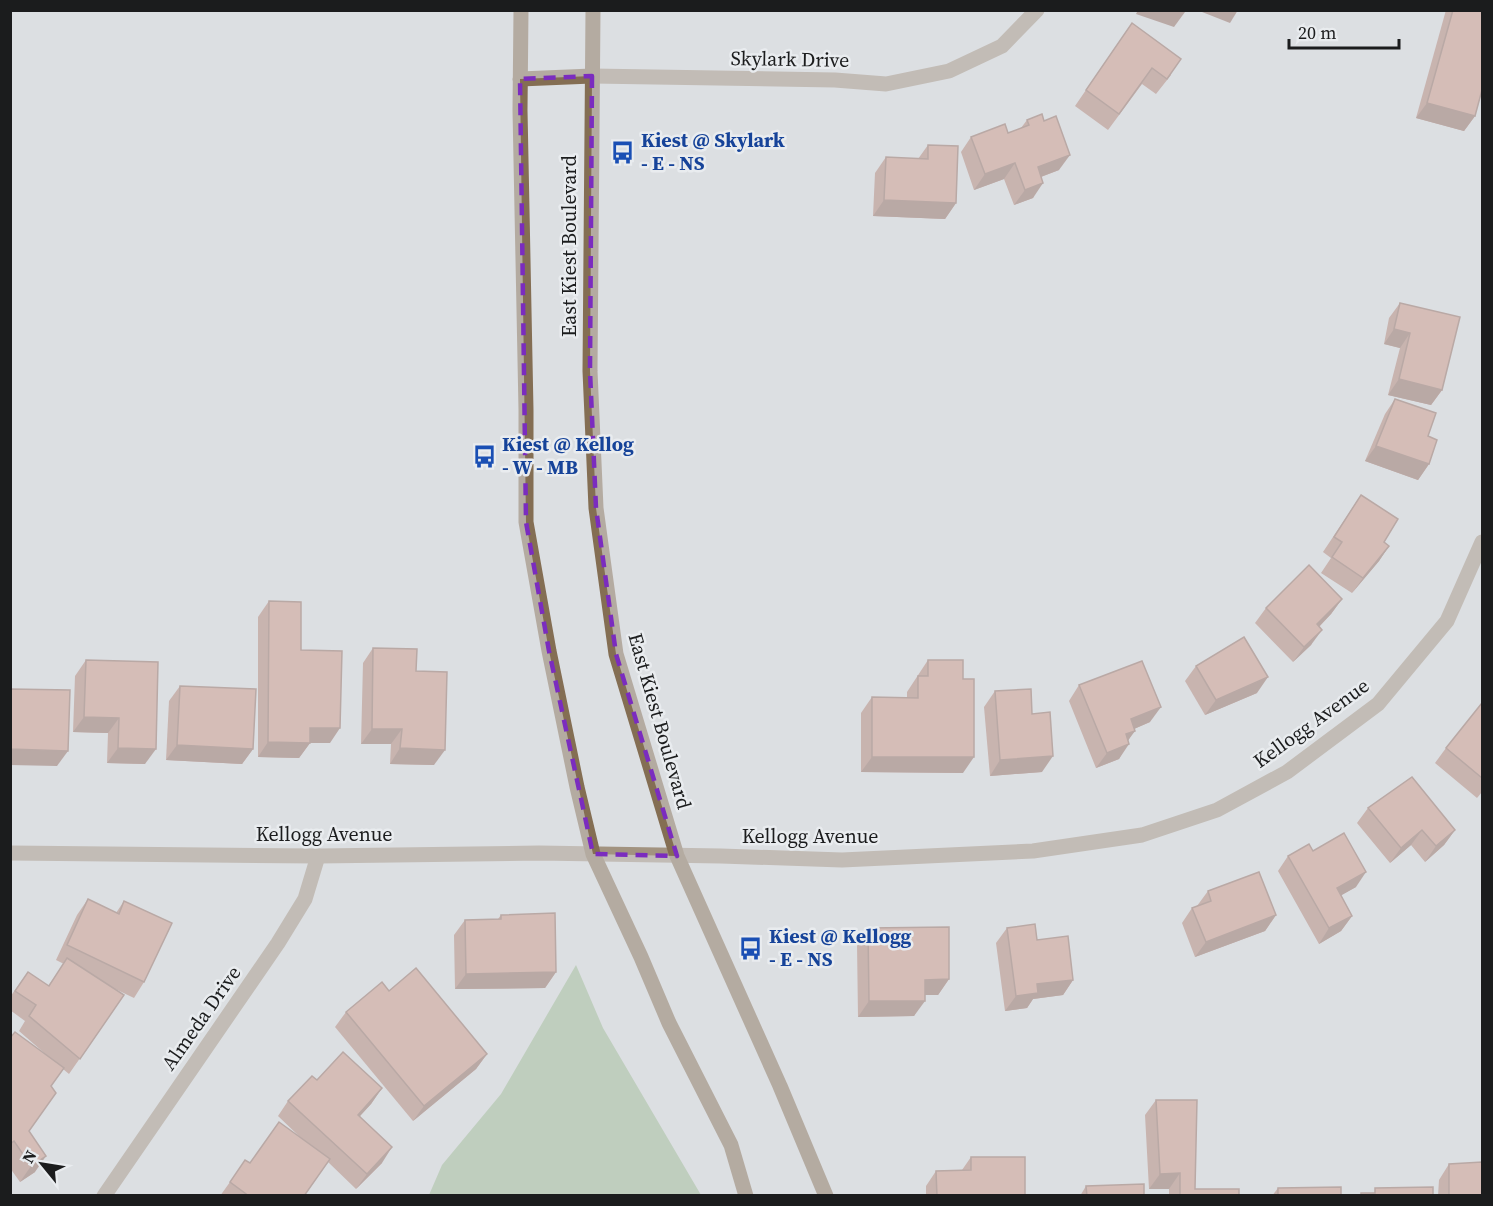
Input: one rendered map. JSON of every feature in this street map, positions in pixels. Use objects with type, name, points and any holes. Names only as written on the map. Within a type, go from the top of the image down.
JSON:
[{"type":"main road","points":[[521,10],[526,522],[552,663],[593,854],[669,1023],[731,1145],[746,1196]]},
{"type":"main road","name":"East Kiest Boulevard","points":[[593,10],[590,371],[596,508],[616,654],[677,856],[780,1086],[826,1196]]},
{"type":"main road","name":"Skylark Drive","points":[[520,79],[592,76]]},
{"type":"street","name":"Skylark Drive","points":[[592,76],[886,84],[949,71],[1002,46],[1037,10]]},
{"type":"street","name":"Kellogg Avenue","points":[[10,853],[318,856],[539,853],[842,860],[1033,851],[1142,835],[1217,810],[1287,772],[1378,704],[1447,621],[1482,542]]},
{"type":"street","name":"Almeda Drive","points":[[104,1196],[289,926],[305,899],[318,856]]},
{"type":"highlighted area","points":[[592,76],[590,371],[596,508],[616,654],[677,856],[593,854],[549,651],[526,522],[520,79]]},
{"type":"green space","points":[[576,965],[603,1028],[701,1195],[429,1195],[442,1165],[501,1094]]},
{"type":"building","points":[[1453,10],[1482,10],[1482,90],[1475,116],[1427,103]]},
{"type":"building","points":[[1132,23],[1181,59],[1167,79],[1152,68],[1119,114],[1086,90]]},
{"type":"building","points":[[1042,114],[1044,121],[1056,116],[1070,155],[1038,167],[1043,183],[1025,190],[1015,163],[985,174],[971,137],[1005,124],[1008,133],[1029,125],[1027,120]]},
{"type":"building","points":[[928,145],[958,146],[956,203],[884,200],[886,157],[928,159]]},
{"type":"building","points":[[1400,303],[1460,317],[1442,390],[1399,379],[1410,333],[1394,329]]},
{"type":"building","points":[[1395,399],[1436,413],[1428,436],[1437,440],[1429,464],[1376,446]]},
{"type":"building","points":[[1361,495],[1398,519],[1384,542],[1389,546],[1363,578],[1332,557],[1342,542],[1334,537]]},
{"type":"building","points":[[1309,565],[1342,599],[1317,624],[1322,630],[1304,647],[1266,608]]},
{"type":"building","points":[[269,601],[301,602],[301,650],[342,651],[340,728],[310,728],[310,743],[268,742]]},
{"type":"building","points":[[1244,637],[1268,677],[1216,700],[1196,666]]},
{"type":"building","points":[[373,648],[417,649],[416,671],[447,672],[445,750],[400,748],[402,729],[372,729]]},
{"type":"building","points":[[86,660],[158,662],[156,749],[118,748],[119,718],[84,717]]},
{"type":"building","points":[[928,660],[963,660],[963,679],[974,679],[974,757],[872,757],[872,697],[918,698],[918,676],[928,676]]},
{"type":"building","points":[[1142,661],[1161,707],[1131,719],[1135,731],[1126,734],[1129,744],[1107,753],[1079,685]]},
{"type":"building","points":[[180,686],[256,689],[253,749],[177,745]]},
{"type":"building","points":[[10,689],[70,690],[68,751],[10,749]]},
{"type":"building","points":[[1031,689],[1032,714],[1050,712],[1053,756],[1000,760],[995,691]]},
{"type":"building","points":[[1482,703],[1482,778],[1446,748]]},
{"type":"building","points":[[1412,777],[1455,830],[1436,846],[1422,830],[1401,848],[1368,808]]},
{"type":"building","points":[[1344,833],[1366,872],[1337,888],[1352,916],[1329,928],[1288,856],[1309,844],[1313,851]]},
{"type":"building","points":[[1259,872],[1276,915],[1206,942],[1192,908],[1211,901],[1208,891]]},
{"type":"building","points":[[88,899],[119,914],[124,901],[172,923],[144,982],[67,945]]},
{"type":"building","points":[[555,913],[556,972],[466,974],[465,920],[501,919],[501,915]]},
{"type":"building","points":[[1035,924],[1037,940],[1068,936],[1073,980],[1037,984],[1038,993],[1016,996],[1007,928]]},
{"type":"building","points":[[949,927],[949,979],[925,980],[925,1001],[869,1001],[868,928]]},
{"type":"building","points":[[67,958],[124,995],[80,1059],[29,1016],[36,1005],[15,991],[28,972],[49,986]]},
{"type":"building","points":[[416,968],[487,1054],[424,1106],[346,1012],[382,982],[389,991]]},
{"type":"building","points":[[15,1032],[64,1068],[51,1086],[56,1093],[29,1131],[46,1156],[31,1166],[14,1141],[10,1144],[10,1038]]},
{"type":"building","points":[[343,1052],[382,1088],[358,1115],[392,1147],[367,1174],[288,1101],[312,1076],[317,1080]]},
{"type":"building","points":[[1156,1100],[1197,1100],[1195,1189],[1239,1189],[1239,1196],[1180,1196],[1180,1173],[1160,1174]]},
{"type":"building","points":[[279,1122],[330,1159],[304,1196],[249,1196],[230,1182],[245,1160],[250,1163]]},
{"type":"building","points":[[971,1157],[1025,1157],[1025,1196],[937,1196],[936,1171],[971,1170]]},
{"type":"building","points":[[1482,1162],[1482,1196],[1449,1196],[1449,1164]]},
{"type":"building","points":[[1144,1184],[1144,1196],[1087,1196],[1086,1186]]},
{"type":"building","points":[[1341,1187],[1341,1196],[1278,1196],[1278,1188]]},
{"type":"building","points":[[1433,1187],[1433,1196],[1361,1196],[1361,1193],[1375,1193],[1375,1188]]},
{"type":"place","name":"Kiest @ Skylark - E - NS","points":[[623,152]]},
{"type":"place","name":"Kiest @ Kellog - W - MB","points":[[484,456]]},
{"type":"place","name":"Kiest @ Kellogg - E - NS","points":[[751,948]]}]
